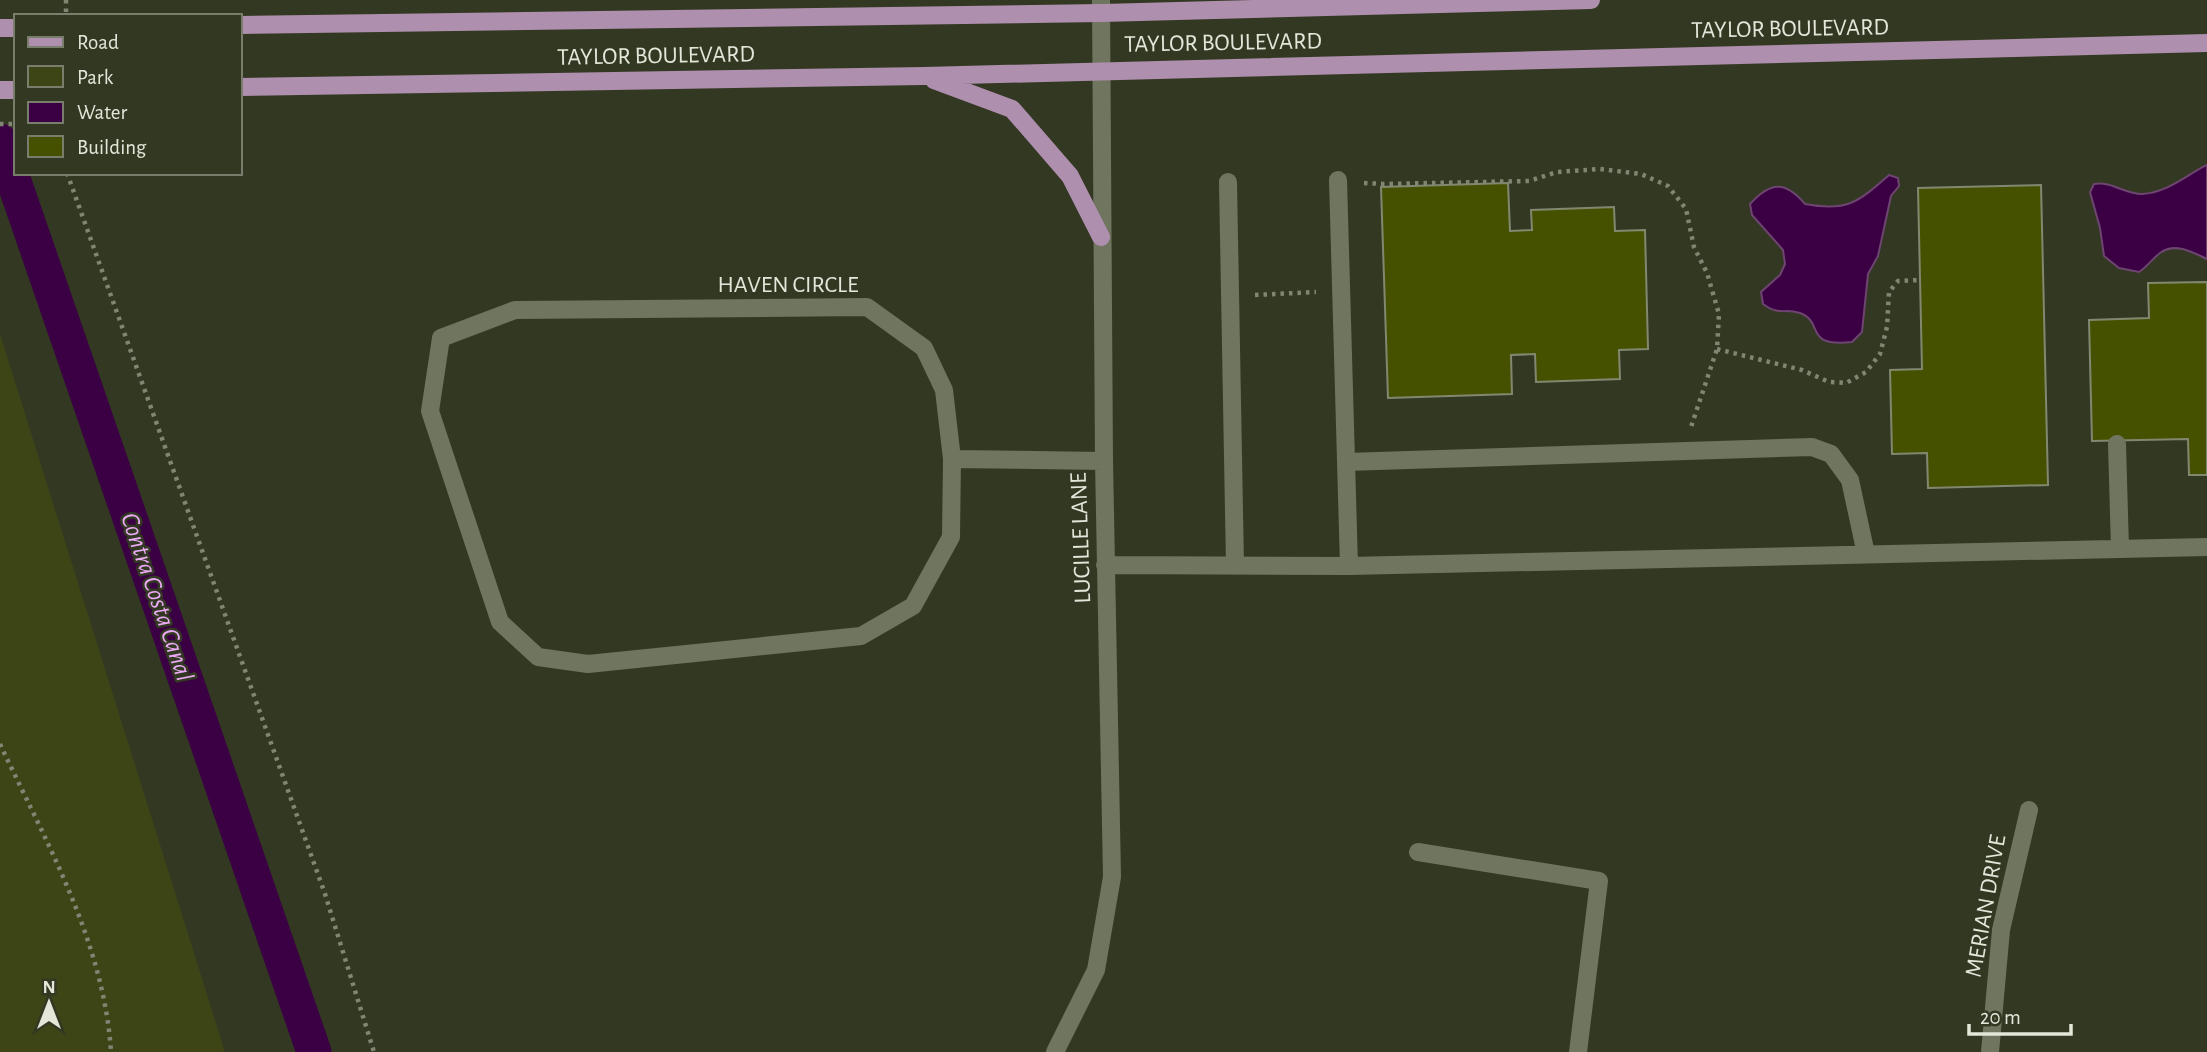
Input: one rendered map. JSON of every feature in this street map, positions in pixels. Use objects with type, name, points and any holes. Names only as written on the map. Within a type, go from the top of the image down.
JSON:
[{"type":"main road","name":"TAYLOR BOULEVARD","points":[[242,25],[1102,6],[1591,0]]},
{"type":"main road","name":"TAYLOR BOULEVARD","points":[[242,87],[924,76],[2207,43]]},
{"type":"main road","points":[[924,76],[1012,109],[1070,176],[1101,237]]},
{"type":"street","name":"LUCILLE LANE","points":[[1055,1052],[1096,970],[1112,877],[1101,237],[1102,6]]},
{"type":"street","points":[[1338,180],[1349,566]]},
{"type":"street","points":[[1227,181],[1235,566]]},
{"type":"street","name":"HAVEN CIRCLE","points":[[867,307],[924,348],[944,390],[952,459],[951,537],[913,606],[861,636],[588,664],[538,657],[500,622],[430,411],[441,338],[516,310],[867,307]]},
{"type":"street","points":[[2117,444],[2120,549]]},
{"type":"street","points":[[1346,462],[1812,447],[1831,454],[1850,480],[1866,554]]},
{"type":"street","points":[[952,459],[1104,461]]},
{"type":"street","points":[[1105,565],[1349,566],[2207,547]]},
{"type":"street","name":"MERIAN DRIVE","points":[[1990,1052],[2001,930],[2029,810]]},
{"type":"street","points":[[1418,852],[1599,881],[1578,1052]]},
{"type":"path","points":[[1338,180],[1384,184],[1529,181],[1557,172],[1600,169],[1641,174],[1668,186],[1686,209],[1694,247],[1707,273],[1719,314],[1717,349],[1699,398],[1685,451]]},
{"type":"path","points":[[69,175],[321,881],[373,1052]]},
{"type":"path","points":[[1717,349],[1802,370],[1829,382],[1846,383],[1866,372],[1880,354],[1887,327],[1889,292],[1898,281],[1920,280]]},
{"type":"path","points":[[1272,294],[1297,293]]},
{"type":"path","points":[[0,744],[81,917],[110,1028],[111,1052]]},
{"type":"green space","points":[[0,334],[225,1052],[0,1052]]},
{"type":"water","points":[[2207,165],[2207,259],[2184,249],[2172,248],[2160,253],[2139,272],[2119,268],[2104,256],[2090,192],[2094,184],[2106,184],[2142,194],[2151,193],[2168,187]]},
{"type":"water","points":[[1889,175],[1898,178],[1899,186],[1891,196],[1878,256],[1868,274],[1862,332],[1852,342],[1826,341],[1820,337],[1807,317],[1800,313],[1773,310],[1763,304],[1761,292],[1780,275],[1785,264],[1783,250],[1752,215],[1750,204],[1764,191],[1778,187],[1791,191],[1805,204],[1832,207],[1852,203]]},
{"type":"building","points":[[1508,183],[1510,231],[1532,230],[1531,210],[1614,207],[1615,231],[1645,230],[1648,349],[1619,350],[1620,379],[1536,382],[1535,354],[1511,355],[1512,394],[1388,398],[1381,187]]},
{"type":"building","points":[[2041,185],[2048,485],[1928,488],[1927,453],[1892,454],[1890,370],[1922,369],[1918,188]]},
{"type":"building","points":[[2207,282],[2207,475],[2189,475],[2188,439],[2092,441],[2089,320],[2149,318],[2148,283]]},
{"type":"waterway","name":"Contra Costa Canal","points":[[0,141],[314,1052]]}]
